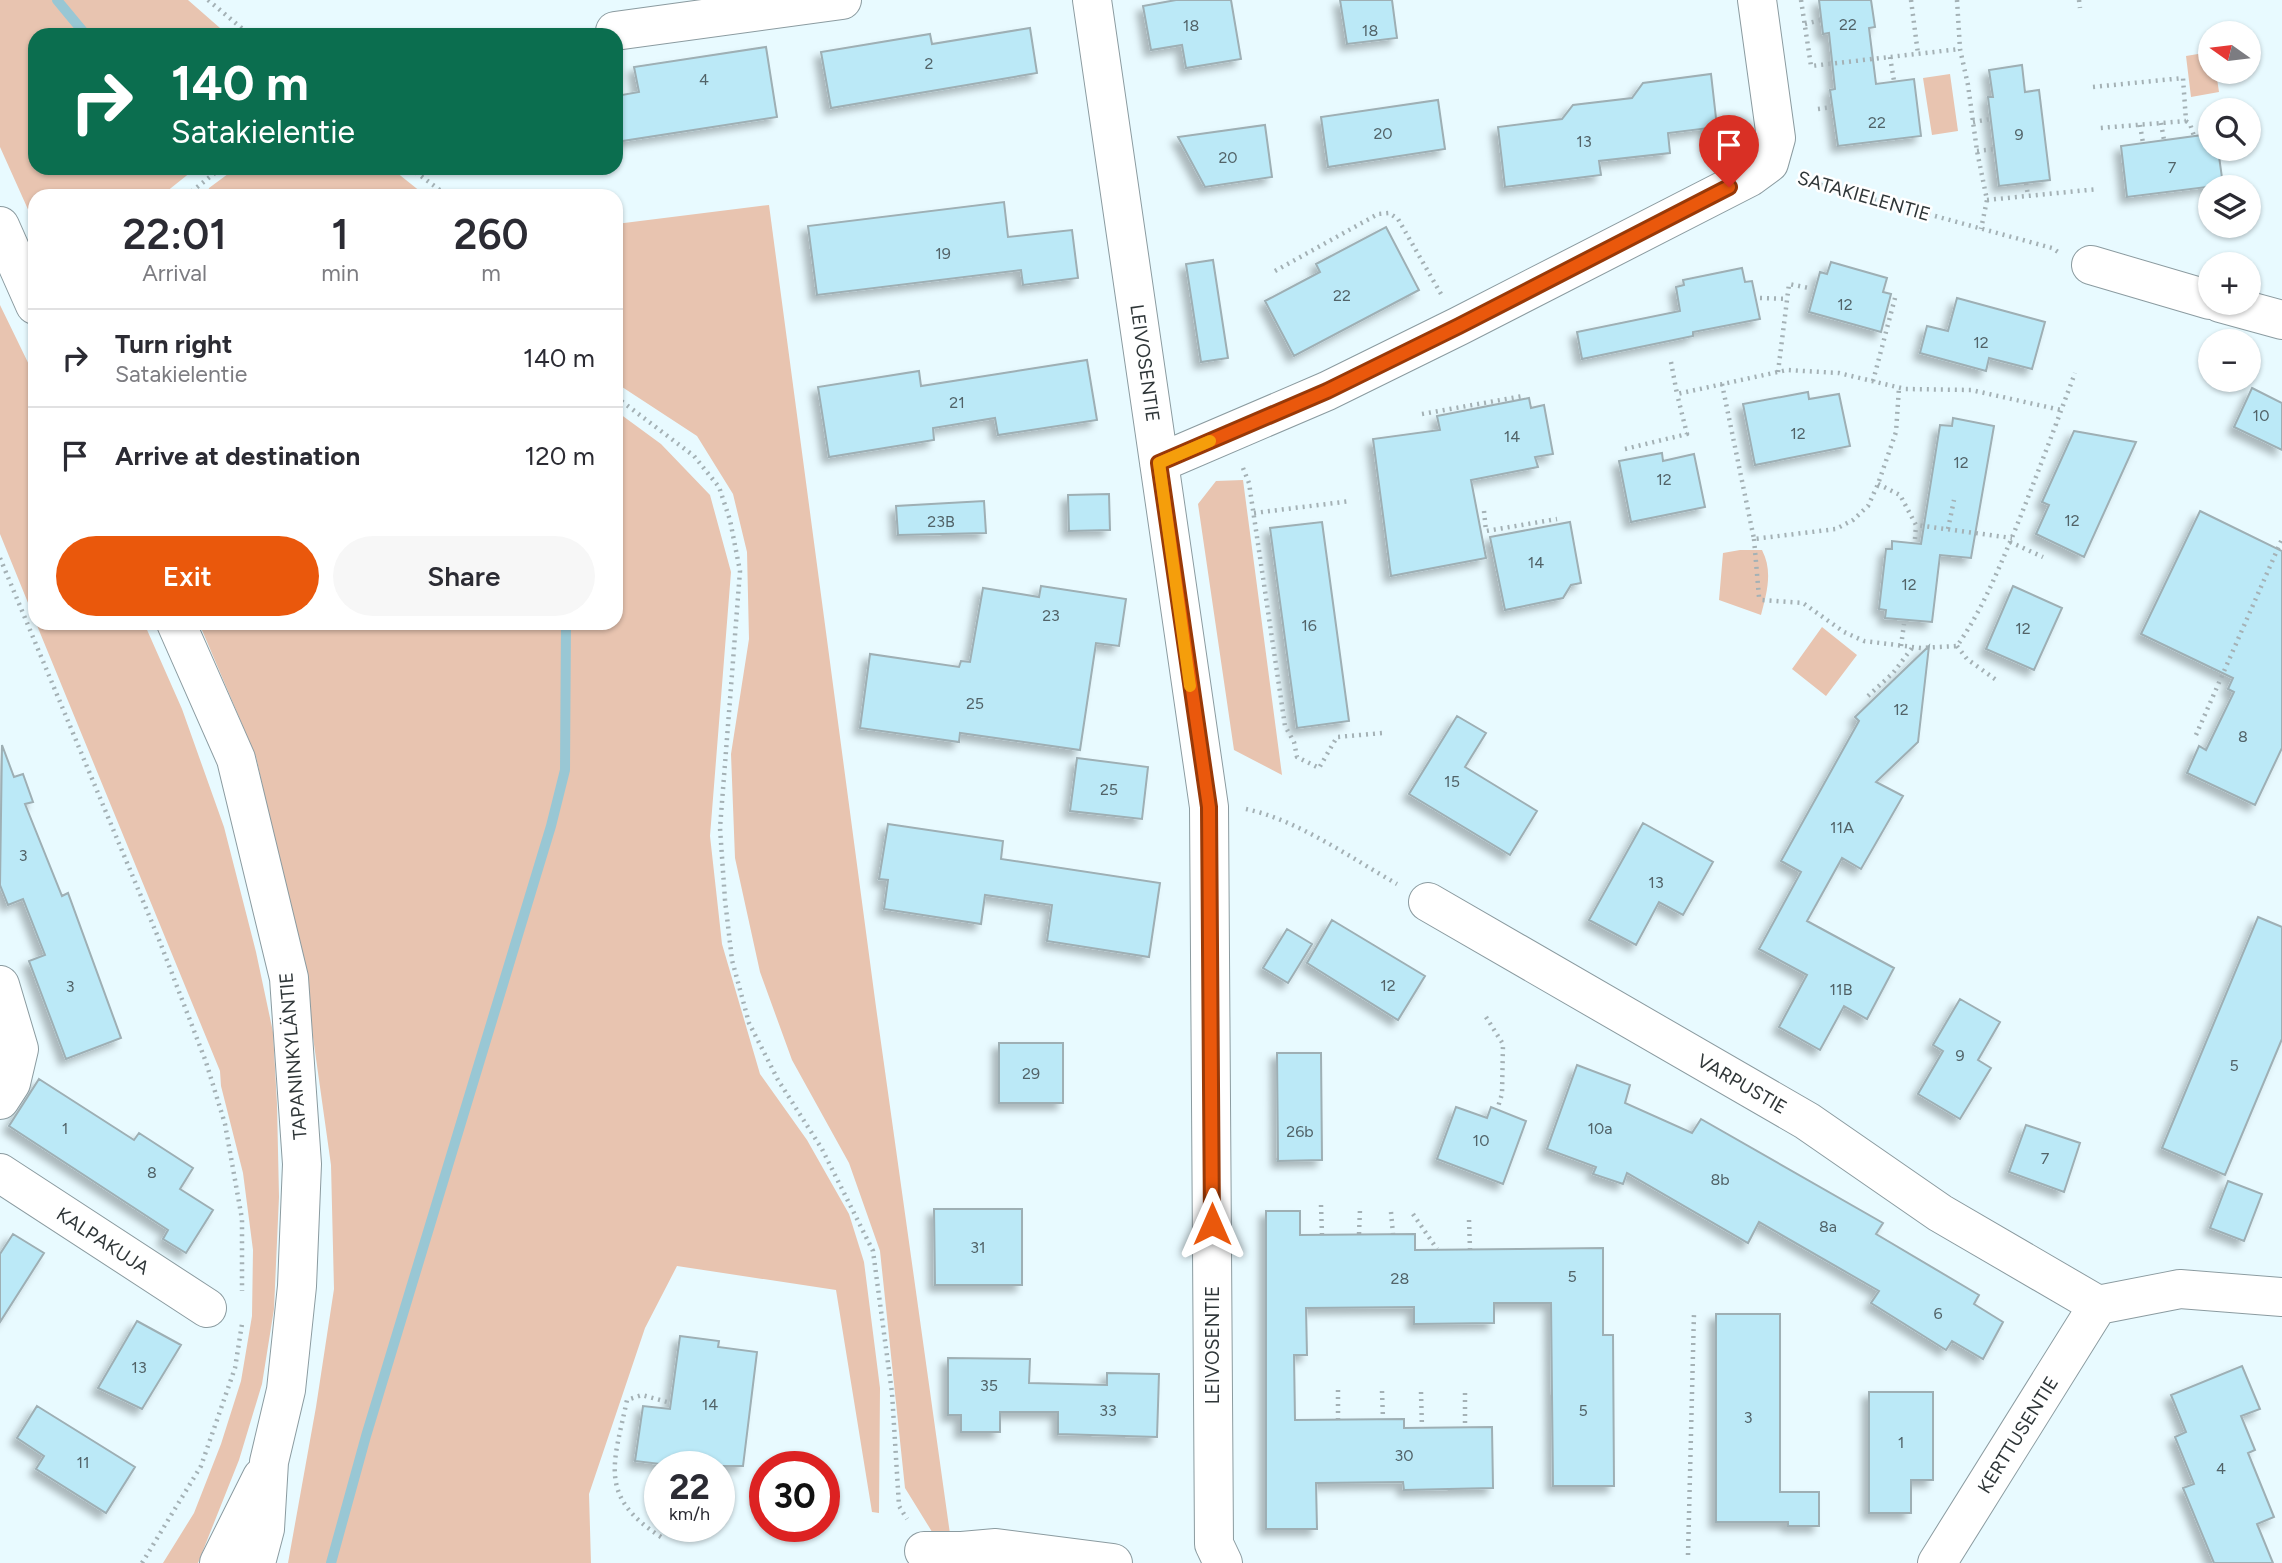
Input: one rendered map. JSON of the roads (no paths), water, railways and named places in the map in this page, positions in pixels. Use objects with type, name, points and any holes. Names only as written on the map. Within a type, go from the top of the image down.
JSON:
[{"type":"street","points":[[623,31],[842,0]]},
{"type":"street","name":"LEIVOSENTIE","points":[[1092,0],[1209,807],[1214,1544],[1223,1563]]},
{"type":"street","points":[[1159,463],[1327,391],[1750,177],[1769,163],[1776,138],[1757,0]]},
{"type":"street","points":[[0,226],[28,289]]},
{"type":"street","points":[[2091,265],[2198,296]]},
{"type":"street","points":[[2261,314],[2282,320]]},
{"type":"street","name":"TAPANINKYLÄNTIE","points":[[179,630],[236,759],[289,978],[302,1164],[297,1286],[286,1390],[269,1462],[265,1529],[256,1563]]},
{"type":"street","name":"VARPUSTIE","points":[[1429,902],[1807,1121],[1940,1213],[2098,1305]]},
{"type":"street","points":[[0,985],[19,1049],[11,1083],[0,1100]]},
{"type":"street","name":"KALPAKUJA","points":[[0,1173],[225,1303]]},
{"type":"street","points":[[2098,1305],[2180,1289],[2282,1297]]},
{"type":"street","name":"KERTTUSENTIE","points":[[1937,1563],[2098,1305]]},
{"type":"street","name":"TAPANINKYLÄNTIE","points":[[219,1563],[269,1462]]},
{"type":"street","points":[[924,1550],[996,1548],[1112,1563]]},
{"type":"waterway","points":[[57,0],[80,28]]},
{"type":"waterway","points":[[331,1563],[366,1436],[551,826],[565,770],[566,630]]}]
